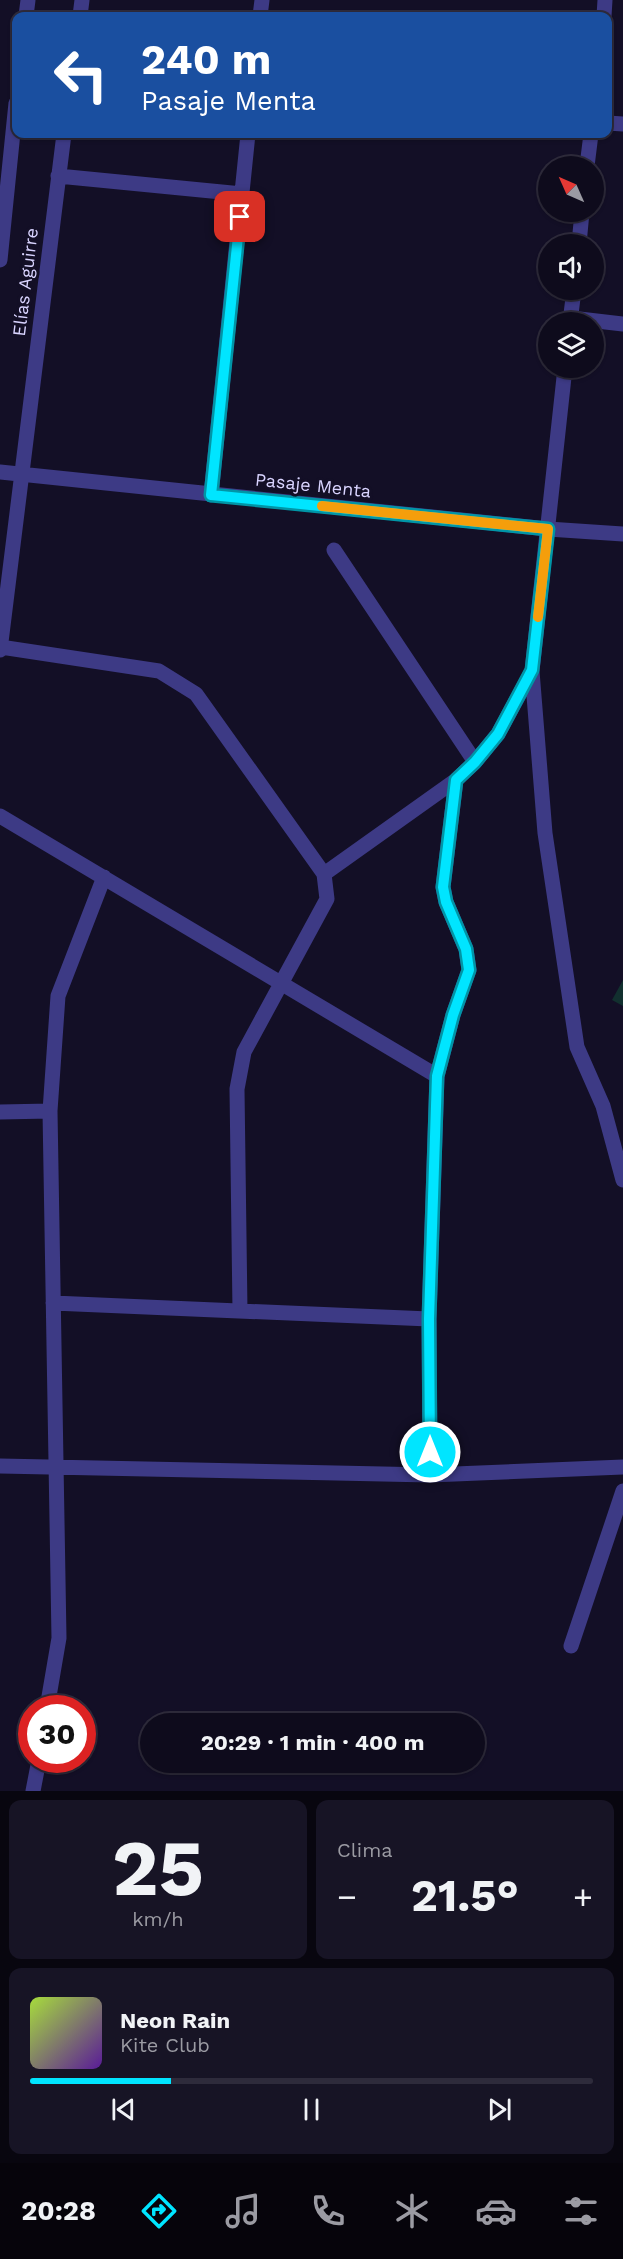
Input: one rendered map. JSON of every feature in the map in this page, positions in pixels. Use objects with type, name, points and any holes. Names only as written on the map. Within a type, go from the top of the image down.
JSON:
[{"type":"street","name":"Elías Aguirre","points":[[0,260],[12,138]]},
{"type":"street","name":"Elías Aguirre","points":[[0,648],[63,138]]},
{"type":"street","points":[[211,495],[248,138]]},
{"type":"street","points":[[588,156],[590,138]]},
{"type":"street","points":[[58,176],[242,194]]},
{"type":"street","points":[[604,323],[623,324]]},
{"type":"street","points":[[564,378],[532,670],[545,833],[577,1047],[603,1106],[623,1180]]},
{"type":"street","name":"Pasaje Menta","points":[[0,472],[548,529],[623,534]]},
{"type":"street","points":[[334,550],[475,762]]},
{"type":"street","points":[[0,648],[159,671],[196,694],[324,874],[327,899],[244,1052],[237,1089],[240,1311]]},
{"type":"street","points":[[324,874],[456,780],[475,762],[498,734],[532,670]]},
{"type":"street","points":[[430,1475],[429,1319],[437,1076],[453,1015],[469,970],[466,949],[446,902],[443,887],[456,780]]},
{"type":"street","points":[[0,816],[437,1076]]},
{"type":"street","points":[[49,1695],[59,1638],[50,1112],[58,996],[104,877]]},
{"type":"street","points":[[0,1112],[50,1112]]},
{"type":"street","points":[[53,1304],[429,1319]]},
{"type":"street","points":[[0,1466],[430,1475],[623,1467]]},
{"type":"street","points":[[571,1646],[623,1491]]},
{"type":"street","points":[[33,1791],[36,1773]]},
{"type":"green space","points":[[623,980],[623,1006],[612,1000]]},
{"type":"slow traffic","points":[[322,506],[548,529],[538,617]]},
{"type":"route","points":[[240,217],[211,495],[548,529],[532,670],[498,734],[475,762],[456,780],[443,887],[446,902],[466,949],[469,970],[453,1015],[437,1076],[429,1319],[430,1452]]}]
